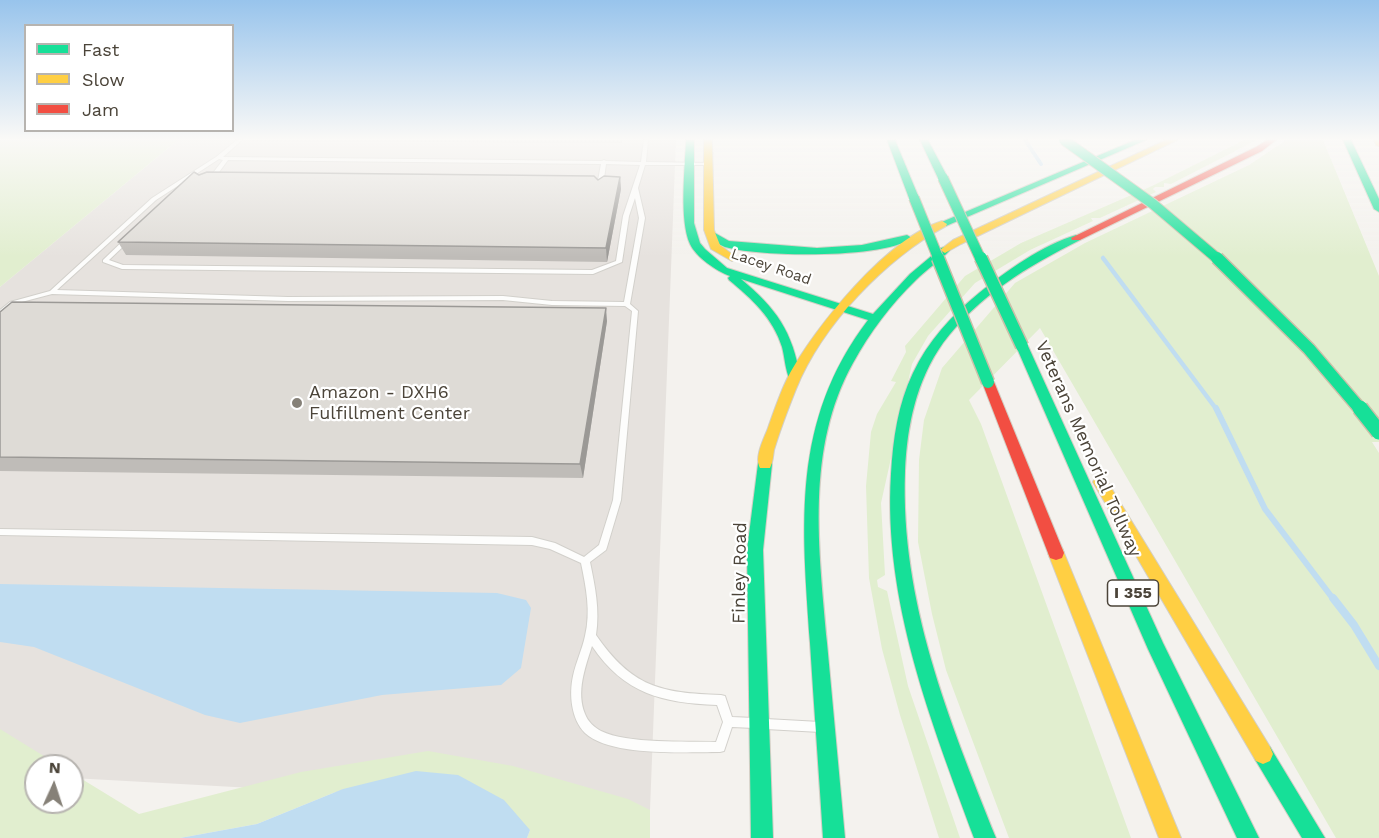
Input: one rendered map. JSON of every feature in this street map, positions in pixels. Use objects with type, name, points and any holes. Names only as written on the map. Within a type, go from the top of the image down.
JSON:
[{"type":"main road","name":"Lacey Road","points":[[689,179],[688,224],[695,243],[723,270],[874,318]]},
{"type":"main road","points":[[709,179],[709,230],[726,244],[841,252],[884,247],[933,228]]},
{"type":"main road","points":[[907,179],[1170,838]]},
{"type":"main road","name":"Veterans Memorial Tollway","points":[[944,179],[1040,383],[1157,649],[1248,838]]},
{"type":"main road","name":"Finley Road","points":[[762,838],[755,550],[767,451],[794,377],[841,308],[879,268],[933,228],[1049,179]]},
{"type":"main road","points":[[834,838],[811,559],[813,472],[822,419],[833,386],[874,318],[932,257],[957,242],[1090,179]]},
{"type":"main road","points":[[1122,179],[1227,262],[1301,336],[1343,384],[1379,432]]},
{"type":"main road","points":[[985,838],[916,646],[896,540],[894,490],[898,448],[905,411],[929,355],[954,323],[1005,277],[1032,259],[1197,179]]},
{"type":"main road","points":[[1365,179],[1379,208]]},
{"type":"main road","name":"Lacey Road","points":[[709,230],[715,247],[731,258],[852,297]]},
{"type":"main road","points":[[723,270],[766,305],[775,316],[792,352],[794,377]]},
{"type":"main road","points":[[852,297],[884,307]]},
{"type":"main road","points":[[1040,383],[1314,838]]},
{"type":"lane","points":[[52,292],[154,199],[186,179]]},
{"type":"lane","points":[[168,200],[187,179]]},
{"type":"lane","points":[[207,184],[211,179]]},
{"type":"lane","points":[[600,189],[601,179]]},
{"type":"lane","points":[[137,230],[105,261],[122,267],[593,272],[619,262],[626,216],[638,179]]},
{"type":"lane","points":[[627,304],[642,218],[635,188]]},
{"type":"lane","points":[[0,314],[12,303],[52,292],[288,299],[502,298],[552,303],[627,304],[635,311],[617,500],[603,547],[585,561]]},
{"type":"lane","points":[[0,532],[532,542],[552,546],[585,561]]},
{"type":"lane","points":[[585,561],[594,601],[591,636],[577,681],[577,698],[580,717],[590,731],[611,740],[665,746],[720,747],[728,722],[720,700],[660,694],[640,687],[618,673],[603,656],[591,636]]},
{"type":"lane","points":[[728,722],[825,727]]},
{"type":"shaded area","points":[[131,179],[674,179],[650,810],[84,779],[84,754],[24,754],[24,769],[0,774],[0,287]]},
{"type":"green space","points":[[0,179],[131,179],[0,287]]},
{"type":"green space","points":[[1166,179],[1181,179],[1171,184],[1164,183],[1164,187],[1155,187],[1153,189],[1156,192],[1100,218],[1091,218],[1093,221],[1030,250],[975,283],[928,336],[912,364],[881,503],[885,575],[877,580],[878,587],[887,591],[908,686],[960,838],[939,838],[900,715],[882,649],[869,578],[866,486],[871,432],[877,414],[896,382],[891,381],[906,352],[905,346],[965,276],[1021,243]]},
{"type":"green space","points":[[1219,179],[1339,179],[1379,276],[1379,442],[1372,442],[1379,453],[1379,838],[1336,838],[1040,328],[969,400],[981,424],[1131,838],[1009,838],[946,670],[932,614],[918,542],[919,460],[924,420],[942,368],[1015,283],[1085,243]]},
{"type":"green space","points":[[0,729],[41,754],[24,754],[24,814],[84,814],[84,780],[139,814],[301,772],[428,751],[513,766],[628,799],[650,810],[650,838],[527,838],[530,830],[343,789],[257,824],[180,838],[0,838]]},
{"type":"water","points":[[0,584],[497,593],[526,600],[531,608],[521,668],[501,685],[382,695],[240,723],[205,715],[34,647],[0,642]]},
{"type":"water","points":[[416,771],[458,775],[504,800],[530,830],[527,838],[180,838],[257,824],[343,789]]},
{"type":"building","points":[[186,179],[620,179],[606,248],[118,242]]},
{"type":"building","name":"Amazon - DXH6 Fulfillment Center","points":[[12,302],[606,308],[580,464],[0,457],[0,312]]},
{"type":"waterway","points":[[1103,258],[1217,410]]},
{"type":"waterway","points":[[1217,410],[1265,509],[1334,600]]},
{"type":"waterway","points":[[1333,598],[1354,625],[1379,666]]},
{"type":"traffic: fast","points":[[690,179],[689,223],[695,244],[723,270],[874,318]]},
{"type":"traffic: fast","points":[[907,179],[914,198]]},
{"type":"traffic: fast","points":[[944,179],[1022,346]]},
{"type":"traffic: fast","points":[[942,224],[1049,179]]},
{"type":"traffic: fast","points":[[1121,179],[1194,238],[1272,310],[1309,349],[1379,432]]},
{"type":"traffic: fast","points":[[1365,179],[1379,209]]},
{"type":"traffic: fast","points":[[914,198],[988,382]]},
{"type":"traffic: fast","points":[[715,236],[726,244],[795,251],[862,248],[907,238]]},
{"type":"traffic: fast","points":[[985,838],[933,697],[907,601],[896,503],[902,430],[907,406],[919,373],[954,322],[1011,274],[1076,238]]},
{"type":"traffic: fast","points":[[834,838],[812,555],[813,477],[819,439],[829,402],[846,365],[869,327],[904,286],[945,250]]},
{"type":"traffic: fast","points":[[733,278],[757,299],[775,320],[787,345],[794,377]]},
{"type":"traffic: fast","points":[[1022,346],[1157,649],[1248,838]]},
{"type":"traffic: fast","points":[[762,838],[755,550],[765,464]]},
{"type":"traffic: fast","points":[[1263,754],[1314,838]]},
{"type":"traffic: slow","points":[[708,179],[709,230],[715,247],[732,258]]},
{"type":"traffic: slow","points":[[945,250],[957,242],[1090,179]]},
{"type":"traffic: slow","points":[[765,464],[767,451],[790,387],[820,336],[858,290],[879,269],[900,250],[942,224]]},
{"type":"traffic: slow","points":[[1100,482],[1263,754]]},
{"type":"traffic: slow","points":[[1056,553],[1170,838]]},
{"type":"traffic: jam","points":[[1076,238],[1197,179]]},
{"type":"traffic: jam","points":[[988,382],[1056,553]]},
{"type":"place","name":"Amazon - DXH6 Fulfillment Center","points":[[297,403]]}]
